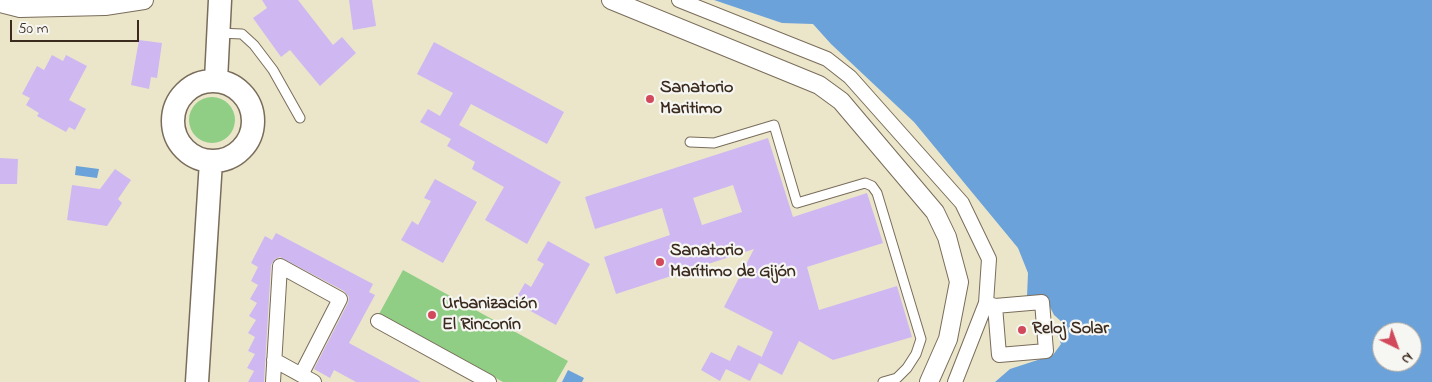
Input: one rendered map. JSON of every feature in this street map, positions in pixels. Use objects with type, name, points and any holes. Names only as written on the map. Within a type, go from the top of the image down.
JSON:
[{"type":"street","points":[[0,3],[20,8],[96,7],[144,0]]},
{"type":"street","points":[[216,80],[220,0]]},
{"type":"street","points":[[611,0],[819,85],[841,101],[935,212],[947,237],[958,282],[948,339],[928,382]]},
{"type":"street","points":[[679,0],[827,58],[850,77],[962,203],[989,259],[990,304],[999,355],[1046,350],[1042,302],[990,304]]},
{"type":"street","points":[[216,80],[235,89],[247,100],[252,116],[252,124],[250,138],[244,147],[230,157],[211,161],[197,156],[183,147],[175,134],[173,118],[177,102],[188,90],[202,82],[216,80]]},
{"type":"street","points":[[197,382],[211,161]]},
{"type":"street","points":[[273,382],[280,266],[340,299],[302,375]]},
{"type":"street","points":[[955,382],[990,304]]},
{"type":"street","points":[[378,321],[489,382]]},
{"type":"street","points":[[274,360],[314,382]]},
{"type":"lane","points":[[218,33],[242,34],[254,45],[273,70],[300,118]]},
{"type":"lane","points":[[690,142],[714,143],[774,125],[797,203],[865,183],[872,186],[877,193],[921,339],[916,354],[907,368],[898,378],[883,382]]},
{"type":"green space","points":[[208,97],[216,97],[225,101],[231,107],[235,120],[231,133],[225,139],[216,143],[208,143],[199,139],[193,133],[189,124],[189,116],[193,107],[199,101]]},
{"type":"green space","points":[[403,270],[568,361],[556,382],[503,382],[379,314]]},
{"type":"water","points":[[714,0],[1432,0],[1432,382],[995,382],[1010,369],[1053,355],[1061,344],[1056,333],[1063,323],[1054,315],[1047,301],[1027,297],[1028,273],[1018,248],[914,122],[831,44],[813,24],[782,23]]},
{"type":"water","points":[[76,166],[99,169],[97,178],[75,175]]},
{"type":"water","name":"Urbanización El Rinconín","points":[[568,370],[584,378],[582,382],[562,382]]},
{"type":"building","points":[[262,0],[298,0],[333,45],[342,37],[356,53],[320,86],[290,50],[281,57],[253,18],[267,8]]},
{"type":"building","points":[[349,0],[372,0],[376,26],[353,30]]},
{"type":"building","points":[[139,40],[162,43],[157,78],[151,77],[149,89],[131,85]]},
{"type":"building","points":[[434,42],[564,112],[547,144],[471,104],[459,125],[561,182],[527,244],[485,220],[504,187],[472,169],[475,162],[447,146],[451,139],[420,122],[428,109],[440,116],[453,93],[417,74]]},
{"type":"building","points":[[52,55],[63,61],[66,55],[87,66],[69,100],[86,109],[75,130],[69,127],[66,132],[37,116],[39,113],[26,105],[30,98],[22,94],[37,66],[44,70]]},
{"type":"building","name":"Sanatorio Marítimo de Gijón","points":[[768,138],[793,217],[867,193],[883,243],[807,267],[819,310],[897,286],[912,337],[833,360],[799,341],[782,375],[759,363],[773,332],[724,307],[754,249],[616,294],[604,257],[670,235],[662,208],[595,229],[585,197]],"holes":[[[733,185],[742,212],[702,225],[693,198]]]},
{"type":"building","points":[[0,158],[18,159],[17,184],[0,184]]},
{"type":"building","points":[[115,169],[131,180],[118,199],[122,203],[107,226],[67,220],[72,185],[100,189]]},
{"type":"building","points":[[435,179],[477,202],[443,263],[401,240],[412,221],[418,225],[431,201],[424,198]]},
{"type":"building","points":[[276,233],[373,284],[369,292],[375,295],[349,343],[421,382],[356,382],[334,370],[330,378],[314,369],[348,303],[349,297],[344,291],[280,257],[275,259],[271,265],[264,382],[248,382],[254,371],[247,368],[255,354],[248,351],[255,337],[248,333],[256,320],[249,316],[257,303],[250,299],[258,285],[251,281],[258,267],[251,263],[265,236],[272,240]]},
{"type":"building","points":[[548,241],[590,264],[556,325],[514,302],[525,283],[531,287],[544,264],[537,260]]},
{"type":"building","points":[[738,345],[762,357],[750,381],[726,369]]},
{"type":"building","points":[[711,352],[730,361],[720,381],[701,370]]},
{"type":"place","name":"Sanatorio Maritimo","points":[[650,99]]},
{"type":"place","name":"Sanatorio Marítimo de Gijón","points":[[660,262]]},
{"type":"place","name":"Urbanización El Rinconín","points":[[432,315]]},
{"type":"place","name":"Reloj Solar","points":[[1022,330]]}]
